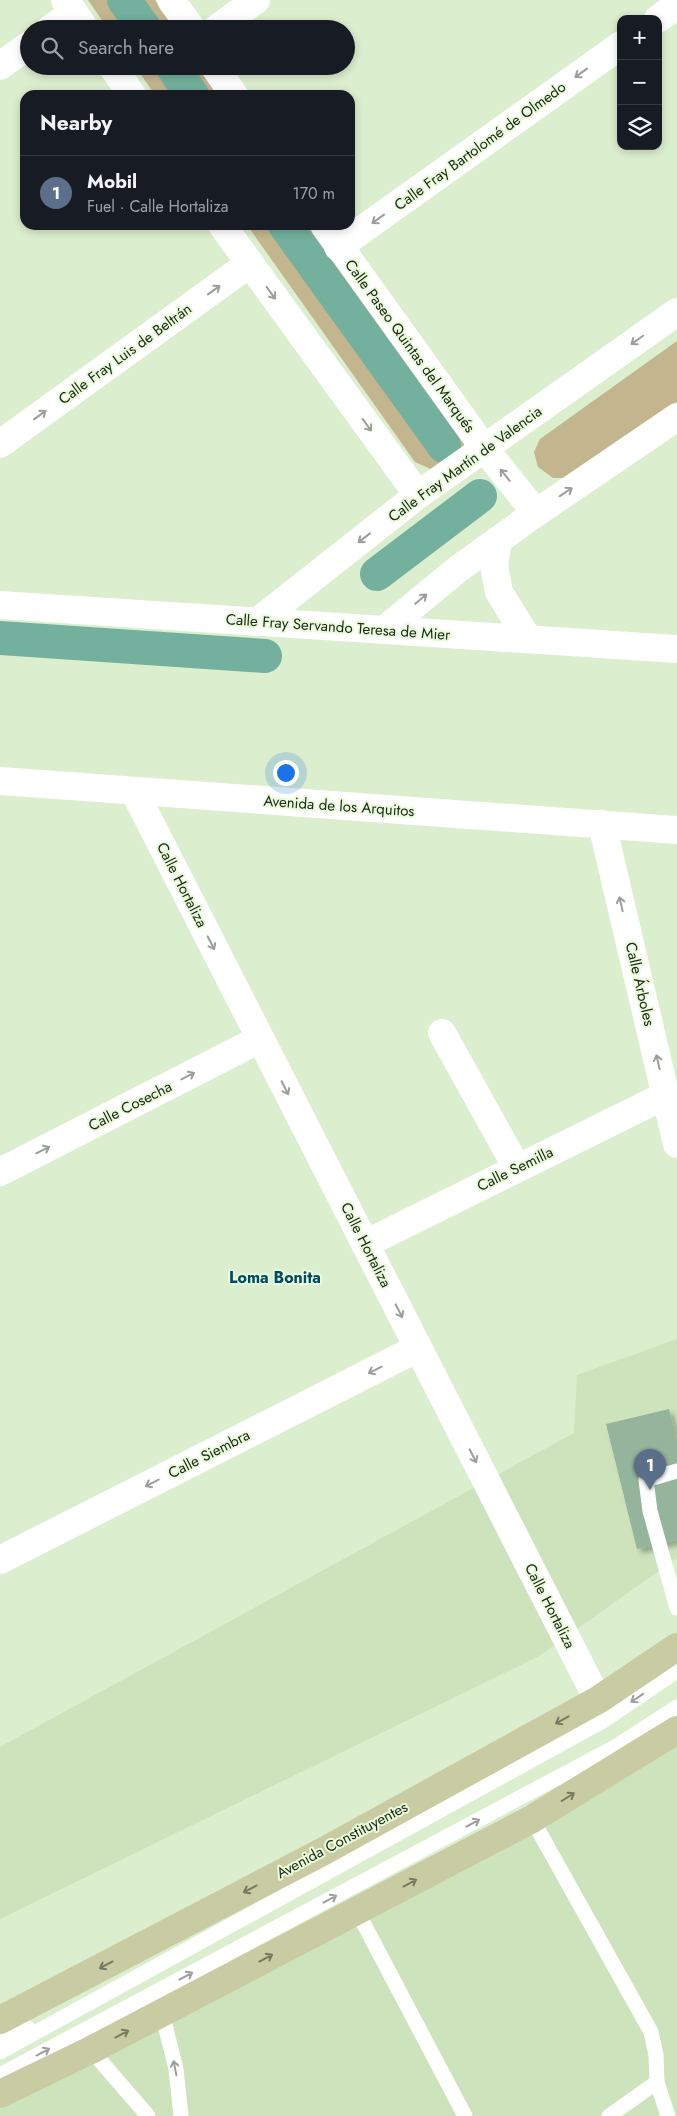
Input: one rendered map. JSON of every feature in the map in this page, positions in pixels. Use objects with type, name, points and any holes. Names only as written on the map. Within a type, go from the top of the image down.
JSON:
[{"type":"main road","name":"Avenida Constituyentes","points":[[0,2020],[324,1850],[598,1700],[677,1647]]},
{"type":"main road","points":[[0,2094],[91,2050],[532,1819],[677,1730]]},
{"type":"street","points":[[171,0],[185,20]]},
{"type":"street","points":[[228,20],[256,0]]},
{"type":"street","points":[[662,16],[677,5]]},
{"type":"street","points":[[64,20],[75,13]]},
{"type":"street","name":"Calle Fray Bartolomé de Olmedo","points":[[355,220],[617,48]]},
{"type":"street","points":[[0,66],[20,52]]},
{"type":"street","points":[[118,75],[129,90]]},
{"type":"street","points":[[220,75],[231,90]]},
{"type":"street","points":[[225,230],[418,495]]},
{"type":"street","name":"Calle Paseo Quintas del Marqués","points":[[331,236],[484,448],[536,513]]},
{"type":"street","name":"Calle Fray Luis de Beltrán","points":[[0,444],[249,264]]},
{"type":"street","name":"Calle Fray Martín de Valencia","points":[[257,622],[418,495],[677,312]]},
{"type":"street","points":[[384,630],[458,569],[536,513],[677,417]]},
{"type":"street","points":[[498,540],[494,566],[499,592],[528,639]]},
{"type":"street","name":"Calle Fray Servando Teresa de Mier","points":[[0,605],[677,649]]},
{"type":"street","name":"Avenida de los Arquitos","points":[[0,781],[677,830]]},
{"type":"street","name":"Calle Hortaliza","points":[[134,791],[598,1700]]},
{"type":"street","name":"Calle Árboles","points":[[602,824],[673,1119]]},
{"type":"street","points":[[442,1033],[517,1168]]},
{"type":"street","name":"Calle Cosecha","points":[[0,1172],[260,1039]]},
{"type":"street","name":"Calle Semilla","points":[[365,1244],[517,1168],[673,1119]]},
{"type":"street","name":"Calle Siembra","points":[[0,1560],[418,1348]]},
{"type":"lane","points":[[677,1471],[646,1480],[650,1511],[677,1608]]},
{"type":"lane","points":[[0,2052],[603,1720],[677,1671]]},
{"type":"lane","points":[[0,2075],[615,1747],[677,1707]]},
{"type":"lane","points":[[532,1819],[651,2032],[656,2055],[657,2082],[668,2116]]},
{"type":"lane","points":[[356,1911],[465,2116]]},
{"type":"lane","points":[[162,2013],[176,2069],[181,2116]]},
{"type":"lane","points":[[0,2038],[68,2015]]},
{"type":"lane","points":[[91,2050],[148,2116]]},
{"type":"lane","points":[[608,2116],[657,2082]]},
{"type":"shaded area","points":[[88,0],[155,0],[169,20],[102,20]]},
{"type":"shaded area","points":[[141,75],[208,75],[219,90],[152,90]]},
{"type":"shaded area","points":[[251,230],[319,230],[462,430],[468,451],[437,472],[415,462]]},
{"type":"shaded area","points":[[677,341],[677,402],[570,478],[553,478],[538,467],[534,452],[540,439]]},
{"type":"shaded area","points":[[677,1339],[677,1558],[539,1656],[0,1919],[0,1747],[574,1433],[577,1375]]},
{"type":"shaded area","points":[[677,1730],[677,2116],[0,2116],[0,2094]]},
{"type":"building","points":[[669,1409],[677,1439],[677,1540],[637,1549],[606,1424]]},
{"type":"waterway","points":[[124,0],[138,20]]},
{"type":"waterway","points":[[178,75],[189,90]]},
{"type":"waterway","points":[[289,230],[444,446]]},
{"type":"waterway","points":[[377,574],[480,496]]},
{"type":"waterway","points":[[0,638],[265,656]]},
{"type":"place","name":"Mobil","points":[[650,1490]]},
{"type":"district","name":"Loma Bonita","points":[[275,1277]]}]
